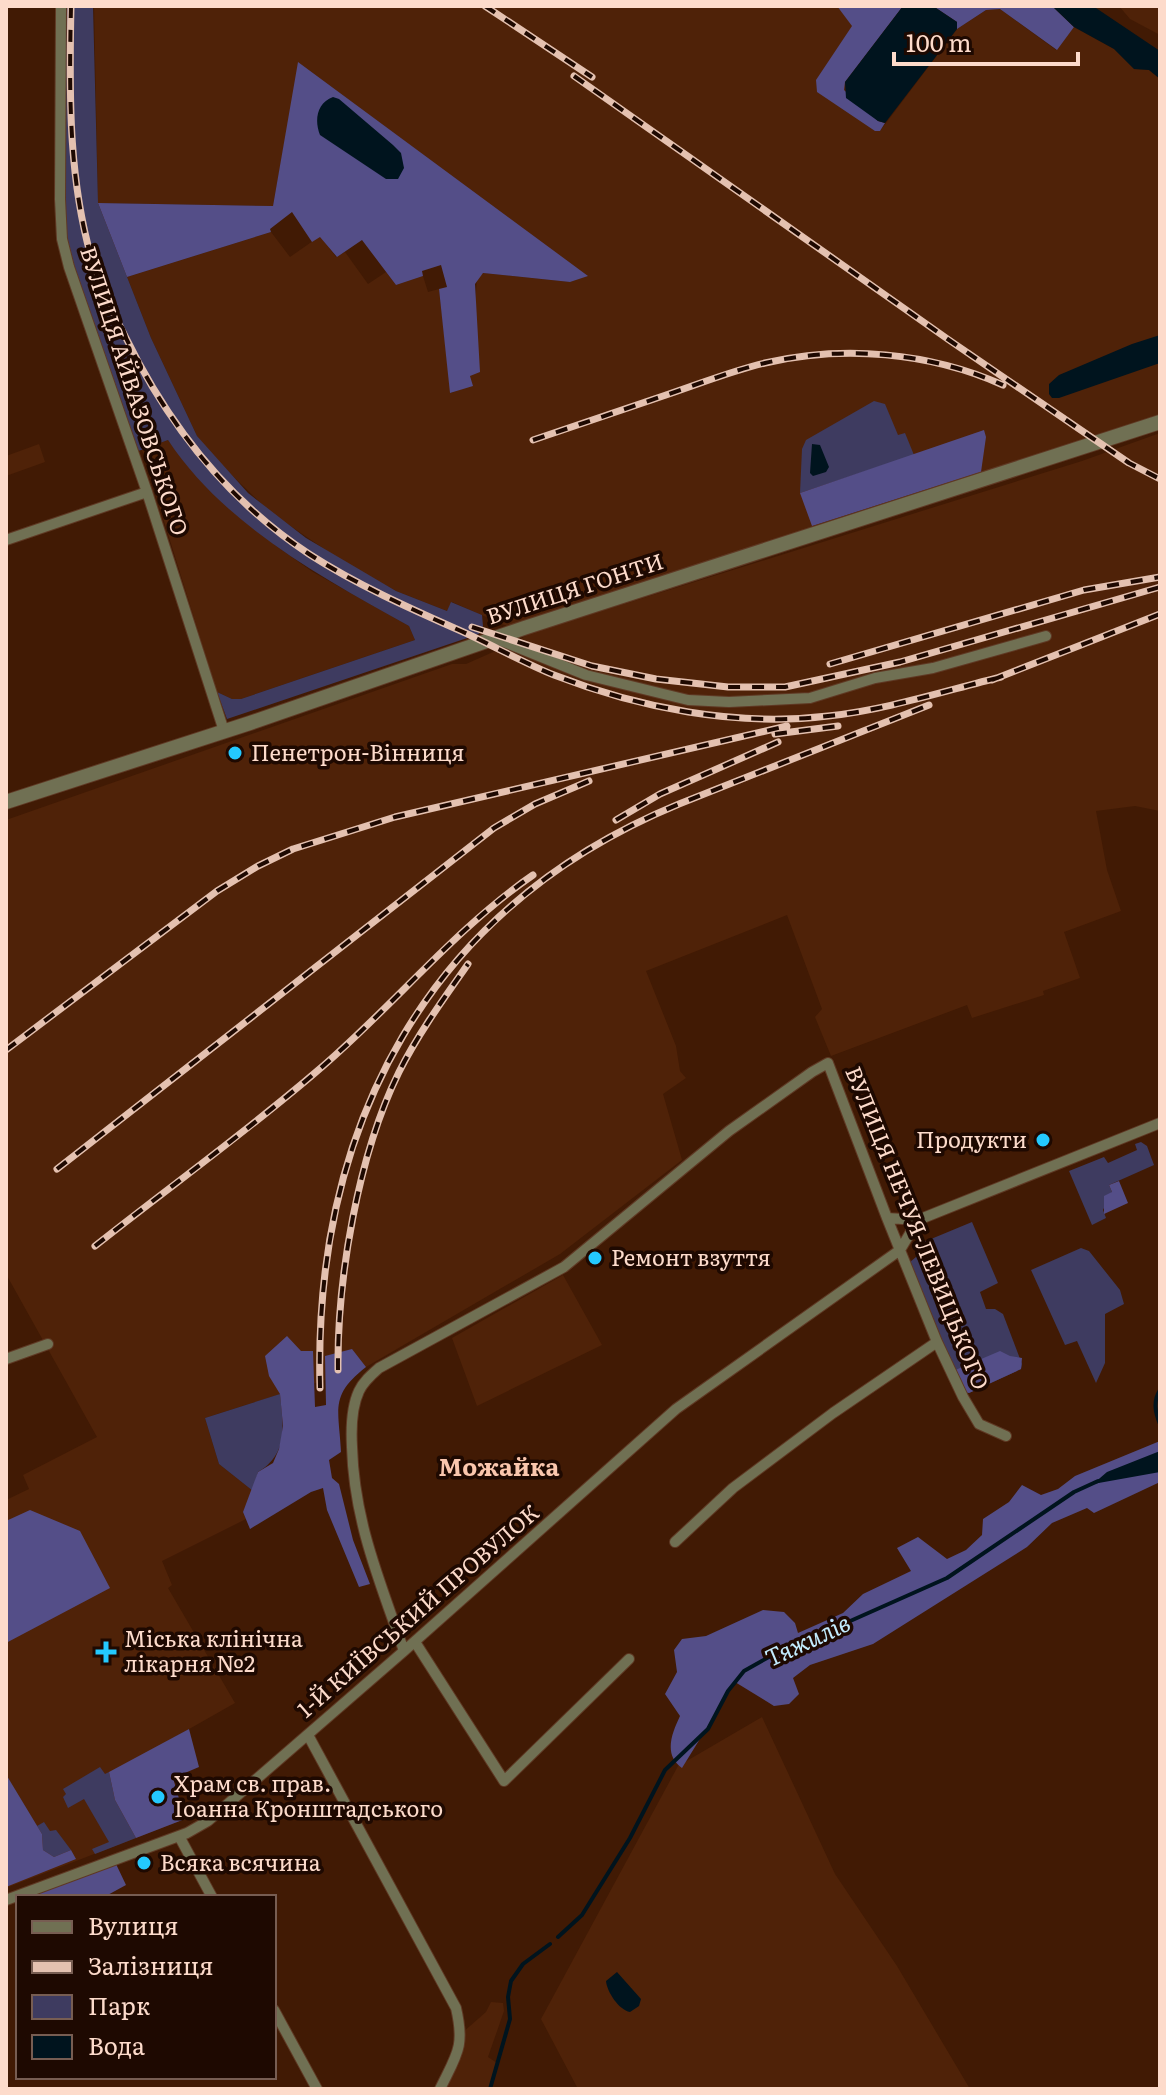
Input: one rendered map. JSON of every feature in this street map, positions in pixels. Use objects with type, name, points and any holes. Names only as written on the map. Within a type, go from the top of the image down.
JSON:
[{"type":"street","name":"ВУЛИЦЯ АЙВАЗОВСЬКОГО","points":[[61,6],[62,239],[224,731]]},
{"type":"street","name":"ВУЛИЦЯ ГОНТИ","points":[[6,802],[494,638],[1160,422]]},
{"type":"street","points":[[6,540],[147,492]]},
{"type":"street","points":[[494,638],[586,675],[688,700],[755,702],[810,698],[875,678],[933,668],[1046,636]]},
{"type":"street","name":"ВУЛИЦЯ НЕЧУЯ-ЛЕВИЦЬКОГО","points":[[404,1651],[363,1531],[354,1483],[354,1410],[359,1391],[368,1377],[379,1368],[564,1267],[729,1131],[828,1063],[937,1342],[963,1397],[979,1424],[1006,1436]]},
{"type":"street","points":[[887,1218],[918,1220],[1160,1123]]},
{"type":"street","name":"1-Й КИЇВСЬКИЙ ПРОВУЛОК","points":[[20,1895],[179,1836],[208,1821],[415,1642],[676,1409],[900,1250],[918,1220]]},
{"type":"street","points":[[675,1542],[733,1488],[833,1413],[937,1342]]},
{"type":"street","points":[[6,1359],[48,1344]]},
{"type":"street","points":[[415,1642],[504,1781],[629,1659]]},
{"type":"street","points":[[308,1735],[456,2008],[462,2033],[440,2089]]},
{"type":"street","points":[[179,1836],[211,1895]]},
{"type":"street","points":[[276,2014],[317,2089]]},
{"type":"shaded area","points":[[94,6],[837,6],[853,25],[851,30],[880,131],[957,29],[986,10],[994,7],[1000,9],[1056,50],[1074,27],[1114,49],[1134,69],[1149,70],[1160,79],[1160,422],[516,630],[452,602],[447,611],[396,591],[339,559],[270,512],[211,455],[197,436],[151,338],[127,277],[271,232],[290,257],[320,236],[336,257],[345,252],[368,284],[386,272],[396,285],[423,276],[428,292],[439,289],[451,393],[472,385],[470,376],[477,278],[483,273],[570,282],[587,276],[299,63],[273,206],[98,203]]},
{"type":"shaded area","points":[[837,6],[903,6],[845,82],[844,90],[878,121],[885,123],[880,131],[875,131],[817,92],[816,80],[852,26]]},
{"type":"shaded area","points":[[933,6],[1052,6],[1074,27],[1057,50],[1000,9],[986,10],[957,29],[957,22]]},
{"type":"shaded area","points":[[1119,6],[1160,6],[1160,35],[1130,19]]},
{"type":"shaded area","points":[[298,62],[588,276],[570,282],[483,273],[475,284],[480,372],[470,376],[473,386],[450,393],[439,289],[447,287],[441,265],[422,271],[423,276],[396,285],[362,240],[337,257],[320,237],[312,242],[292,212],[270,229],[271,232],[127,277],[98,203],[273,206]]},
{"type":"shaded area","points":[[984,430],[986,437],[981,472],[812,526],[800,493]]},
{"type":"shaded area","points":[[1160,433],[1160,811],[1135,806],[1096,811],[1107,870],[1121,911],[1064,932],[1080,978],[1043,991],[1044,995],[972,1018],[967,1005],[831,1056],[815,1017],[822,1009],[787,915],[646,971],[676,1046],[680,1071],[686,1078],[663,1094],[682,1160],[560,1254],[366,1367],[205,1418],[219,1464],[253,1491],[243,1512],[246,1519],[162,1561],[172,1585],[168,1588],[235,1703],[168,1741],[173,1781],[185,1819],[6,1888],[6,1500],[29,1489],[23,1475],[97,1437],[6,1274],[6,820],[452,664],[466,664],[528,634],[1082,461]]},
{"type":"shaded area","points":[[168,440],[213,492],[276,546],[313,572],[409,626],[415,640],[241,699],[232,699],[217,692],[142,450]]},
{"type":"shaded area","points":[[39,444],[45,462],[6,476],[6,456]]},
{"type":"shaded area","points":[[1119,1181],[1128,1203],[1104,1214],[1104,1196],[1112,1192],[1109,1185]]},
{"type":"shaded area","points":[[563,1275],[602,1345],[477,1406],[452,1338]]},
{"type":"shaded area","points":[[287,1336],[301,1351],[313,1351],[315,1407],[326,1405],[325,1356],[352,1349],[366,1367],[341,1395],[338,1414],[341,1452],[329,1460],[332,1478],[339,1484],[353,1540],[370,1584],[359,1587],[327,1510],[323,1488],[250,1529],[243,1512],[258,1472],[273,1463],[279,1449],[283,1426],[280,1394],[269,1376],[265,1356]]},
{"type":"shaded area","points":[[1000,1351],[1022,1358],[1021,1369],[969,1393],[965,1392],[953,1371]]},
{"type":"shaded area","points":[[1160,1441],[1160,1482],[1094,1513],[1087,1508],[1052,1523],[1027,1547],[873,1644],[810,1665],[793,1678],[799,1694],[789,1704],[774,1706],[735,1682],[682,1768],[676,1763],[671,1744],[680,1716],[665,1694],[677,1672],[674,1650],[682,1639],[706,1636],[763,1610],[784,1612],[795,1623],[798,1633],[843,1613],[863,1594],[911,1571],[897,1548],[918,1537],[947,1559],[966,1550],[982,1535],[983,1519],[1009,1502],[1022,1485],[1041,1495],[1058,1489],[1075,1476]]},
{"type":"shaded area","points":[[30,1510],[80,1531],[110,1588],[6,1643],[6,1521]]},
{"type":"shaded area","points":[[762,1717],[835,1874],[897,1966],[970,2089],[578,2089],[541,2019],[678,1766]]},
{"type":"shaded area","points":[[189,1729],[199,1767],[173,1778],[185,1819],[136,1838],[115,1800],[109,1772]]},
{"type":"shaded area","points":[[7,1776],[42,1834],[43,1850],[54,1857],[71,1850],[76,1859],[6,1887]]},
{"type":"shaded area","points":[[116,1864],[126,1885],[108,1895],[32,1895]]},
{"type":"shaded area","points":[[491,2002],[503,2003],[504,2011],[488,2057],[497,2063],[490,2089],[440,2089],[462,2033],[486,2012]]},
{"type":"green space","points":[[61,6],[93,6],[98,203],[151,338],[197,436],[248,493],[306,538],[396,591],[447,611],[451,602],[482,615],[483,626],[479,634],[227,719],[217,692],[232,699],[241,699],[415,640],[409,626],[343,589],[246,524],[191,470],[168,440],[133,453],[69,267],[60,199]]},
{"type":"green space","points":[[874,401],[885,404],[898,435],[905,433],[914,455],[800,493],[802,449],[806,440]]},
{"type":"green space","points":[[1141,1142],[1147,1146],[1154,1165],[1109,1185],[1112,1192],[1103,1210],[1106,1218],[1092,1225],[1069,1171],[1104,1157],[1108,1163],[1137,1150],[1135,1144]]},
{"type":"green space","points":[[972,1222],[998,1283],[980,1292],[986,1309],[995,1309],[1003,1314],[1022,1364],[1021,1369],[969,1393],[965,1392],[939,1341],[910,1262],[916,1257],[919,1244]]},
{"type":"green space","points":[[1081,1248],[1089,1251],[1120,1290],[1124,1304],[1105,1314],[1105,1363],[1096,1383],[1077,1341],[1065,1345],[1031,1270]]},
{"type":"green space","points":[[280,1394],[282,1438],[275,1456],[258,1472],[253,1491],[219,1464],[205,1418]]},
{"type":"green space","points":[[100,1767],[105,1774],[109,1772],[115,1800],[136,1838],[95,1854],[92,1849],[109,1842],[84,1799],[68,1808],[63,1789]]},
{"type":"green space","points":[[44,1822],[50,1831],[56,1830],[71,1850],[54,1857],[43,1850],[42,1834],[37,1826]]},
{"type":"water","points":[[903,6],[933,6],[957,22],[957,29],[885,123],[846,98],[845,82]]},
{"type":"water","points":[[1052,6],[1093,6],[1160,51],[1160,79],[1149,70],[1134,69],[1114,49],[1074,27]]},
{"type":"water","points":[[333,97],[401,153],[404,168],[398,179],[386,179],[320,135],[318,113],[323,103]]},
{"type":"water","points":[[1160,335],[1160,363],[1059,398],[1052,398],[1049,394],[1049,384],[1059,375]]},
{"type":"water","points":[[812,444],[820,445],[829,467],[826,472],[813,476],[810,473]]},
{"type":"water","points":[[1160,1451],[1160,1472],[1093,1484],[1107,1472]]},
{"type":"water","points":[[617,1972],[641,1999],[639,2006],[630,2012],[618,2004],[607,1985],[606,1981]]},
{"type":"waterway","name":"Тяжилів","points":[[1160,1390],[1156,1398],[1160,1424]]},
{"type":"waterway","name":"Тяжилів","points":[[558,1937],[582,1915],[630,1838],[665,1770],[708,1729],[728,1691],[744,1671],[947,1578],[1074,1492],[1098,1481]]},
{"type":"waterway","name":"Тяжилів","points":[[490,2089],[510,2019],[508,1997],[511,1981],[523,1964],[550,1944]]},
{"type":"railway","points":[[71,6],[72,142],[80,210],[100,284],[143,370],[181,431],[226,485],[279,533],[364,586],[530,665],[586,687],[688,712],[758,719],[828,716],[893,705],[1001,677]]},
{"type":"railway","points":[[485,6],[592,77]]},
{"type":"railway","points":[[574,76],[949,340],[1129,463],[1160,479]]},
{"type":"railway","points":[[533,440],[740,370],[795,357],[855,353],[916,359],[946,365],[1003,385]]},
{"type":"railway","points":[[830,664],[1084,590],[1160,577]]},
{"type":"railway","points":[[472,627],[592,666],[656,679],[728,687],[785,687],[900,662],[1160,587]]},
{"type":"railway","points":[[992,680],[1160,614]]},
{"type":"railway","points":[[320,1388],[323,1291],[338,1200],[365,1114],[403,1036],[454,964],[516,902],[592,848],[679,804],[929,705]]},
{"type":"railway","points":[[6,1050],[217,891],[293,849],[395,817],[787,726]]},
{"type":"railway","points":[[775,734],[838,726]]},
{"type":"railway","points":[[616,820],[660,794],[778,742]]},
{"type":"railway","points":[[57,1169],[494,828],[535,804],[589,781]]},
{"type":"railway","points":[[95,1246],[316,1072],[476,920],[533,875]]},
{"type":"railway","points":[[338,1370],[346,1258],[361,1179],[372,1141],[406,1058],[468,964]]},
{"type":"place","name":"Пенетрон-Вінниця","points":[[235,753]]},
{"type":"place","name":"Продукти","points":[[1043,1140]]},
{"type":"place","name":"Ремонт взуття","points":[[595,1258]]},
{"type":"place","name":"Міська клінічна лікарня №2","points":[[106,1652]]},
{"type":"place","name":"Храм св. прав. Іоанна Кронштадського","points":[[158,1797]]},
{"type":"place","name":"Всяка всячина","points":[[144,1863]]},
{"type":"district","name":"Можайка","points":[[499,1468]]}]
